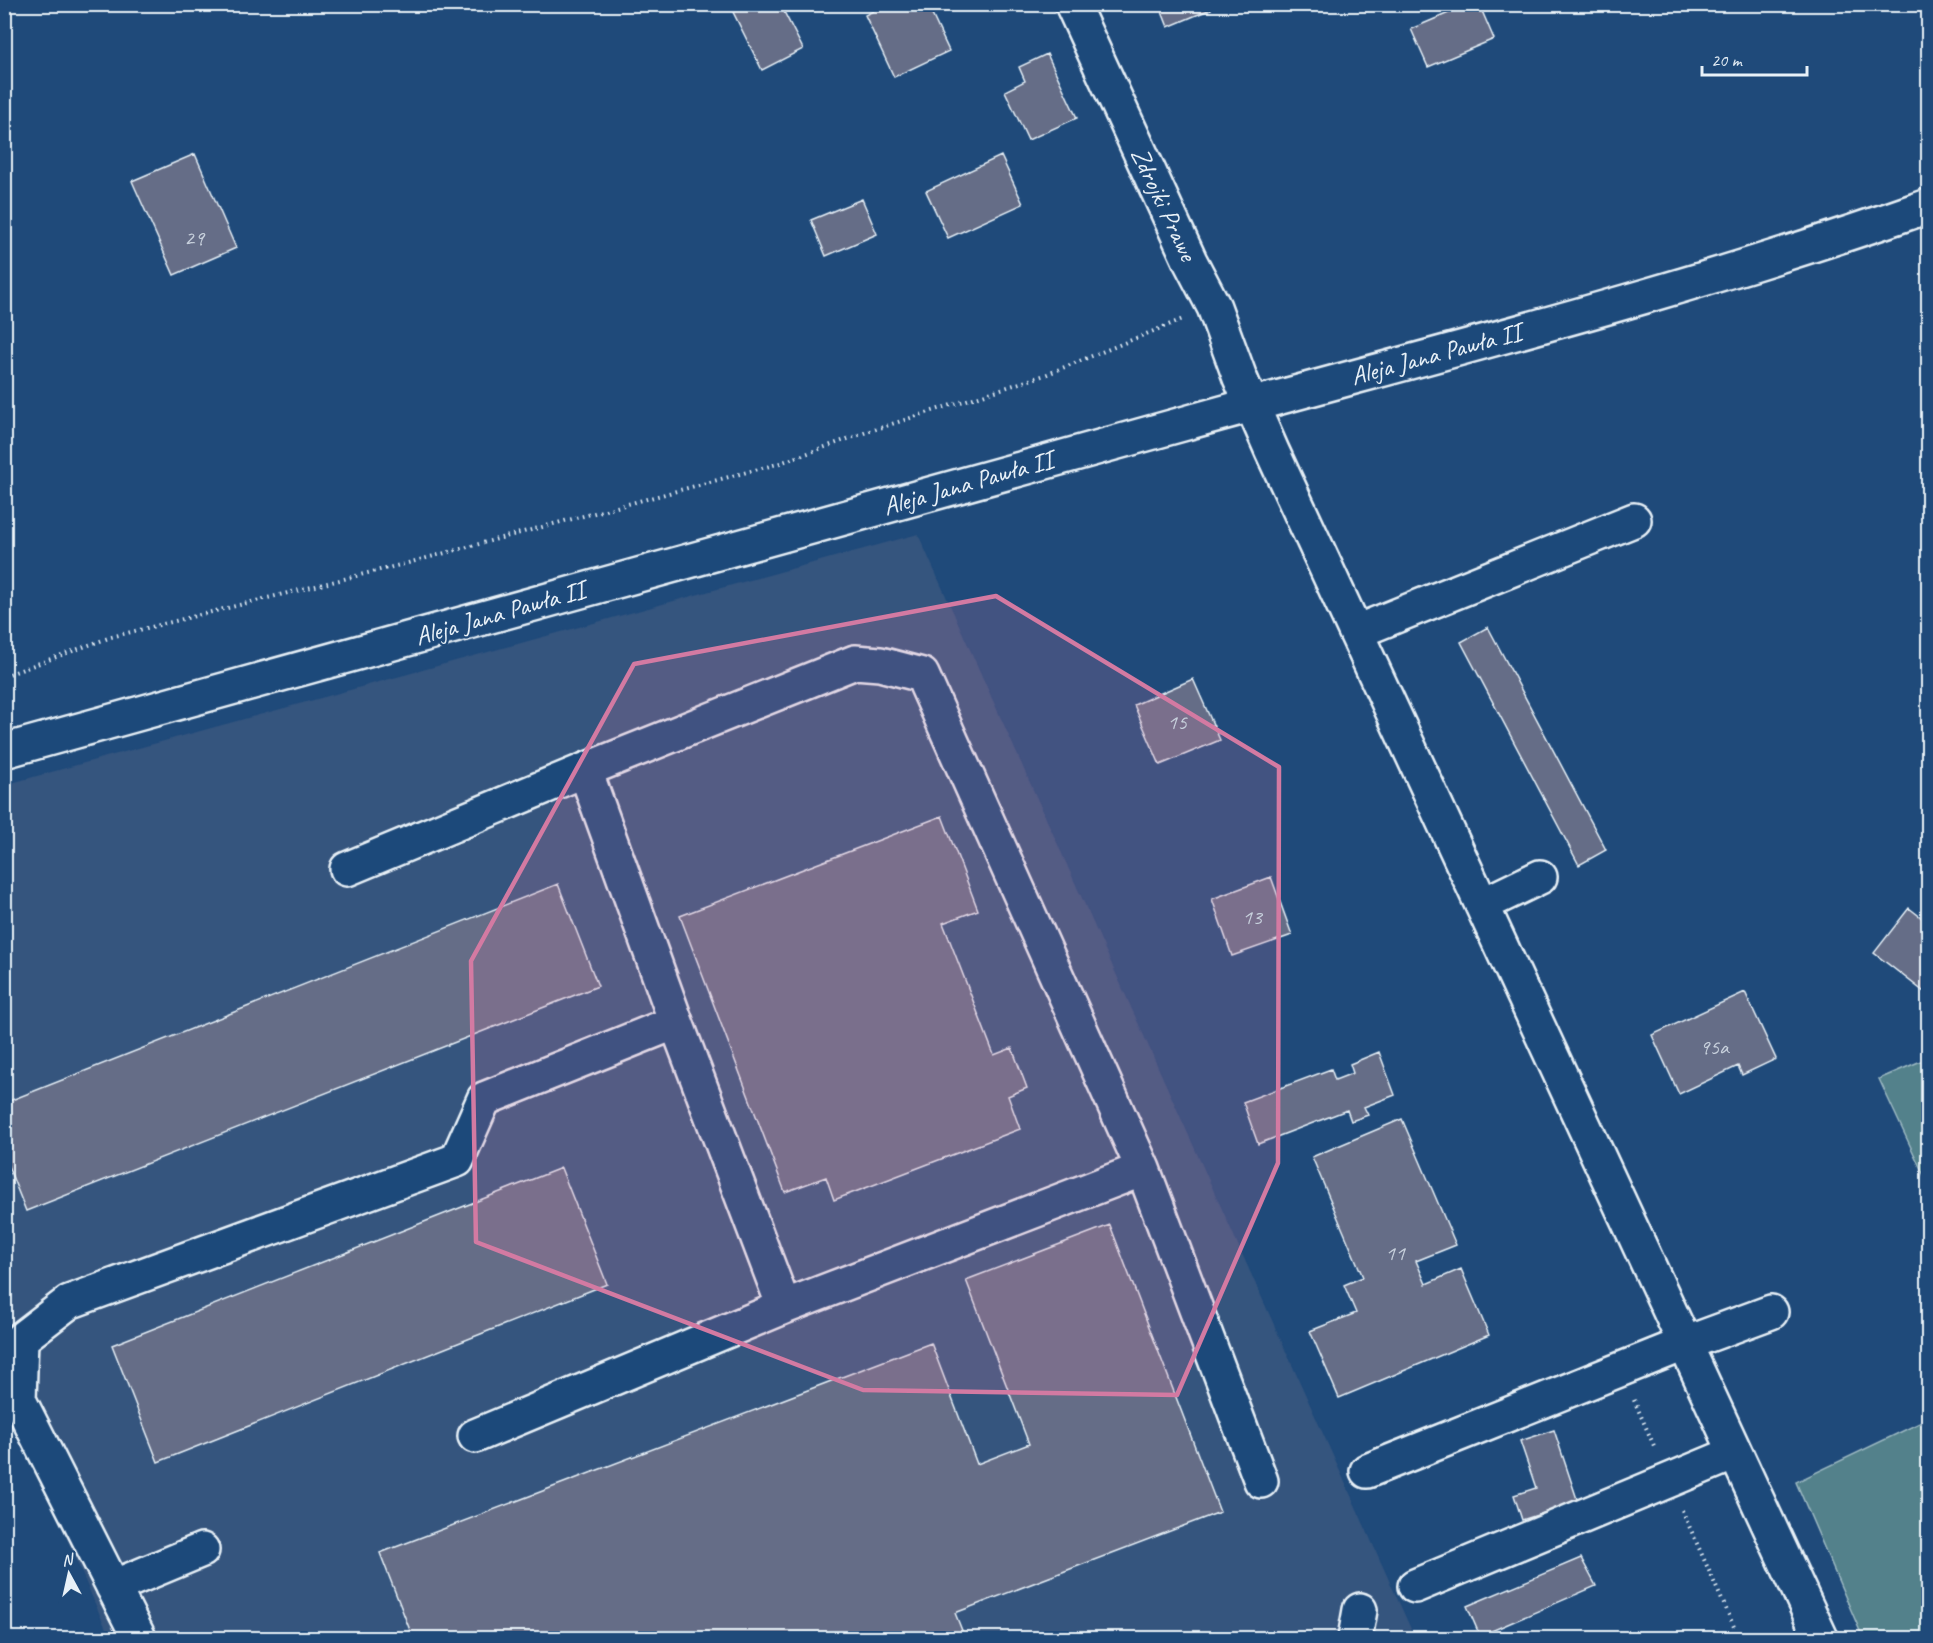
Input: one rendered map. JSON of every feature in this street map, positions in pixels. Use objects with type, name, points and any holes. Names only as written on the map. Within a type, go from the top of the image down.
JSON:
[{"type":"street","name":"Zdrojki Prawe","points":[[1072,4],[1190,261],[1214,308],[1240,378],[1356,632],[1821,1638]]},
{"type":"street","name":"Aleja Jana Pawła II","points":[[4,751],[1659,293],[1836,239],[1929,206]]},
{"type":"street","points":[[1356,632],[1634,520]]},
{"type":"street","points":[[347,869],[585,770],[855,662],[880,664],[922,675],[1143,1169],[1261,1481]]},
{"type":"street","points":[[585,770],[676,1022],[784,1307]]},
{"type":"street","points":[[1482,905],[1540,877]]},
{"type":"street","points":[[139,1638],[20,1400],[21,1339],[69,1302],[457,1160],[484,1099],[676,1022]]},
{"type":"street","points":[[474,1436],[784,1307],[1143,1169]]},
{"type":"street","points":[[1367,1471],[1684,1344],[1771,1312]]},
{"type":"street","points":[[1415,1586],[1734,1452]]},
{"type":"street","points":[[113,1587],[202,1550]]},
{"type":"path","points":[[4,676],[111,638],[408,563],[777,464],[870,431],[1045,375],[1214,308]]},
{"type":"highlighted area","points":[[996,596],[1279,767],[1278,1163],[1177,1395],[863,1390],[476,1242],[471,961],[634,664]]},
{"type":"shaded area","points":[[918,534],[1411,1629],[1409,1638],[110,1638],[5,1396],[4,785]]},
{"type":"green space","points":[[1928,1058],[1928,1184],[1879,1079]]},
{"type":"green space","points":[[1928,1419],[1928,1638],[1863,1638],[1796,1482]]},
{"type":"building","points":[[748,4],[780,4],[803,49],[762,70],[733,12]]},
{"type":"building","points":[[887,4],[927,4],[949,51],[894,77],[865,15]]},
{"type":"building","points":[[1159,4],[1209,4],[1211,9],[1168,27]]},
{"type":"building","points":[[1470,4],[1479,4],[1494,39],[1428,67],[1411,29]]},
{"type":"building","points":[[1047,54],[1077,118],[1028,140],[1005,91],[1025,81],[1019,67]]},
{"type":"building","points":[[195,154],[236,248],[174,275],[132,181]]},
{"type":"building","points":[[1001,156],[1023,204],[948,238],[926,191]]},
{"type":"building","points":[[862,199],[877,234],[826,256],[811,220]]},
{"type":"building","points":[[1488,627],[1606,850],[1579,865],[1461,642]]},
{"type":"building","points":[[1193,679],[1220,740],[1160,765],[1134,705]]},
{"type":"building","points":[[942,816],[978,910],[943,923],[994,1055],[1012,1048],[1027,1088],[1008,1096],[1020,1129],[834,1200],[826,1177],[785,1192],[680,916]]},
{"type":"building","points":[[1271,877],[1292,935],[1232,956],[1212,899]]},
{"type":"building","points":[[558,884],[598,986],[26,1211],[4,1156],[4,1103]]},
{"type":"building","points":[[1909,908],[1922,918],[1928,913],[1928,995],[1874,953]]},
{"type":"building","points":[[1745,992],[1776,1059],[1742,1075],[1738,1066],[1679,1094],[1652,1035]]},
{"type":"building","points":[[1379,1052],[1395,1095],[1364,1107],[1368,1115],[1351,1121],[1347,1110],[1258,1144],[1243,1102],[1331,1069],[1335,1080],[1353,1073],[1350,1064]]},
{"type":"building","points":[[1402,1119],[1456,1245],[1416,1261],[1426,1284],[1461,1269],[1489,1335],[1339,1398],[1310,1331],[1356,1313],[1344,1285],[1363,1277],[1312,1157]]},
{"type":"building","points":[[561,1168],[607,1284],[158,1462],[112,1345]]},
{"type":"building","points":[[1110,1225],[1220,1512],[955,1613],[965,1638],[413,1638],[380,1553],[931,1343],[977,1464],[1029,1444],[966,1280]]},
{"type":"building","points":[[1554,1430],[1578,1502],[1522,1520],[1514,1495],[1536,1488],[1520,1441]]},
{"type":"building","points":[[1581,1558],[1596,1586],[1480,1636],[1467,1606]]}]
